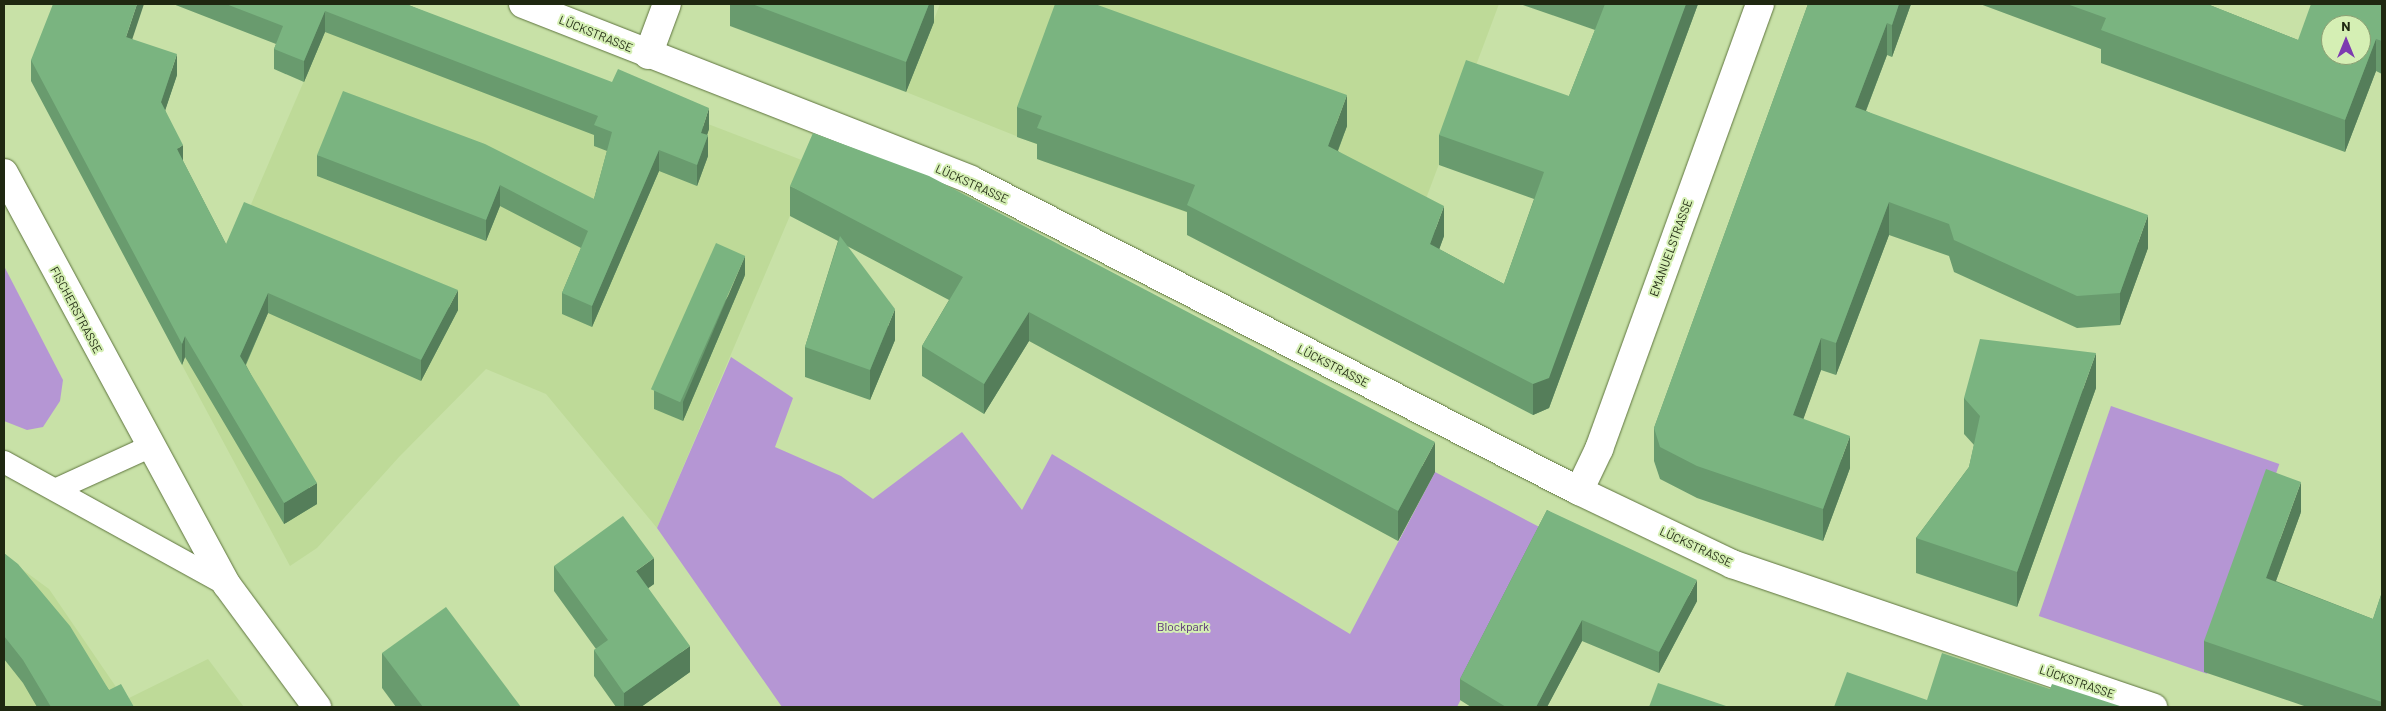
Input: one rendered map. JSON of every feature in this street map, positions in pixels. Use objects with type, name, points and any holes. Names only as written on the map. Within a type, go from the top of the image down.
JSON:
[{"type":"street","name":"LÜCKSTRASSE","points":[[522,4],[971,180],[1579,491],[1732,564],[2152,707]]},
{"type":"street","points":[[648,55],[667,4]]},
{"type":"street","name":"EMANUELSTRASSE","points":[[1579,491],[1599,449],[1760,4]]},
{"type":"street","name":"FISCHERSTRASSE","points":[[4,173],[149,447],[228,585],[317,707]]},
{"type":"lane","points":[[57,488],[149,447]]},
{"type":"lane","name":"FISCHERSTRASSE","points":[[4,462],[57,488],[228,585]]},
{"type":"shaded area","points":[[337,4],[682,114],[812,164],[657,528],[546,394],[486,369],[399,457],[317,548],[290,566],[182,365]]},
{"type":"shaded area","points":[[940,4],[1499,4],[1421,212],[1194,215],[1037,159],[1041,146],[906,92]]},
{"type":"shaded area","points":[[4,556],[49,589],[125,700],[208,659],[244,707],[4,707]]},
{"type":"green space","points":[[4,266],[63,380],[60,401],[43,427],[27,430],[4,421]]},
{"type":"green space","name":"Blockpark","points":[[731,357],[793,398],[775,447],[841,476],[873,499],[962,432],[1022,510],[1052,454],[1350,634],[1435,472],[1547,531],[1457,707],[782,707],[657,528]]},
{"type":"green space","points":[[2111,406],[2279,464],[2207,674],[2039,616]]},
{"type":"building","points":[[53,4],[137,4],[126,37],[177,54],[161,102],[183,145],[177,149],[226,244],[244,202],[458,290],[421,360],[268,293],[240,356],[317,483],[284,503],[185,336],[182,344],[31,60]]},
{"type":"building","points":[[226,4],[406,4],[612,82],[618,69],[709,108],[701,133],[708,135],[697,165],[659,150],[592,306],[562,293],[588,231],[500,185],[486,220],[317,155],[343,91],[485,144],[594,199],[612,132],[594,125],[598,116],[325,11],[304,61],[274,49],[283,26]]},
{"type":"building","points":[[752,4],[929,4],[906,62]]},
{"type":"building","points":[[1055,4],[1095,4],[1347,95],[1328,146],[1444,206],[1430,244],[1504,284],[1544,172],[1439,135],[1466,60],[1569,96],[1605,4],[1686,4],[1549,378],[1533,384],[1187,205],[1195,185],[1037,128],[1042,116],[1017,107]]},
{"type":"building","points":[[1808,4],[1899,4],[1892,25],[1887,23],[1855,107],[2148,215],[2120,293],[2077,296],[1954,240],[1949,224],[1889,202],[1836,343],[1821,338],[1793,415],[1850,436],[1823,509],[1697,466],[1660,447],[1654,428]]},
{"type":"building","points":[[2067,4],[2207,4],[2298,40],[2311,4],[2382,4],[2382,41],[2376,39],[2371,52],[2371,15],[2321,15],[2321,65],[2366,65],[2345,120],[2101,30],[2106,18]]},
{"type":"building","points":[[813,133],[929,176],[1435,442],[1398,511],[1029,312],[984,384],[922,346],[963,277],[790,186]]},
{"type":"building","points":[[840,236],[895,309],[870,370],[805,347]]},
{"type":"building","points":[[716,243],[745,256],[680,402],[651,389]]},
{"type":"building","points":[[1980,339],[2096,353],[2017,572],[1916,538],[1969,467],[1980,416],[1964,398]]},
{"type":"building","points":[[2266,469],[2301,482],[2266,578],[2373,619],[2382,592],[2382,702],[2204,641]]},
{"type":"building","points":[[1547,510],[1697,580],[1659,652],[1582,620],[1536,707],[1506,707],[1460,679]]},
{"type":"building","points":[[623,516],[654,558],[636,571],[690,646],[624,693],[594,650],[608,640],[554,566]]},
{"type":"building","points":[[4,553],[18,564],[70,626],[109,690],[121,684],[134,707],[51,707],[23,660],[4,636]]},
{"type":"building","points":[[446,607],[521,707],[423,707],[382,653]]},
{"type":"building","points":[[1942,653],[2050,689],[2052,684],[2123,707],[1834,707],[1847,672],[1927,700]]},
{"type":"building","points":[[1658,683],[1729,707],[1649,707]]}]
